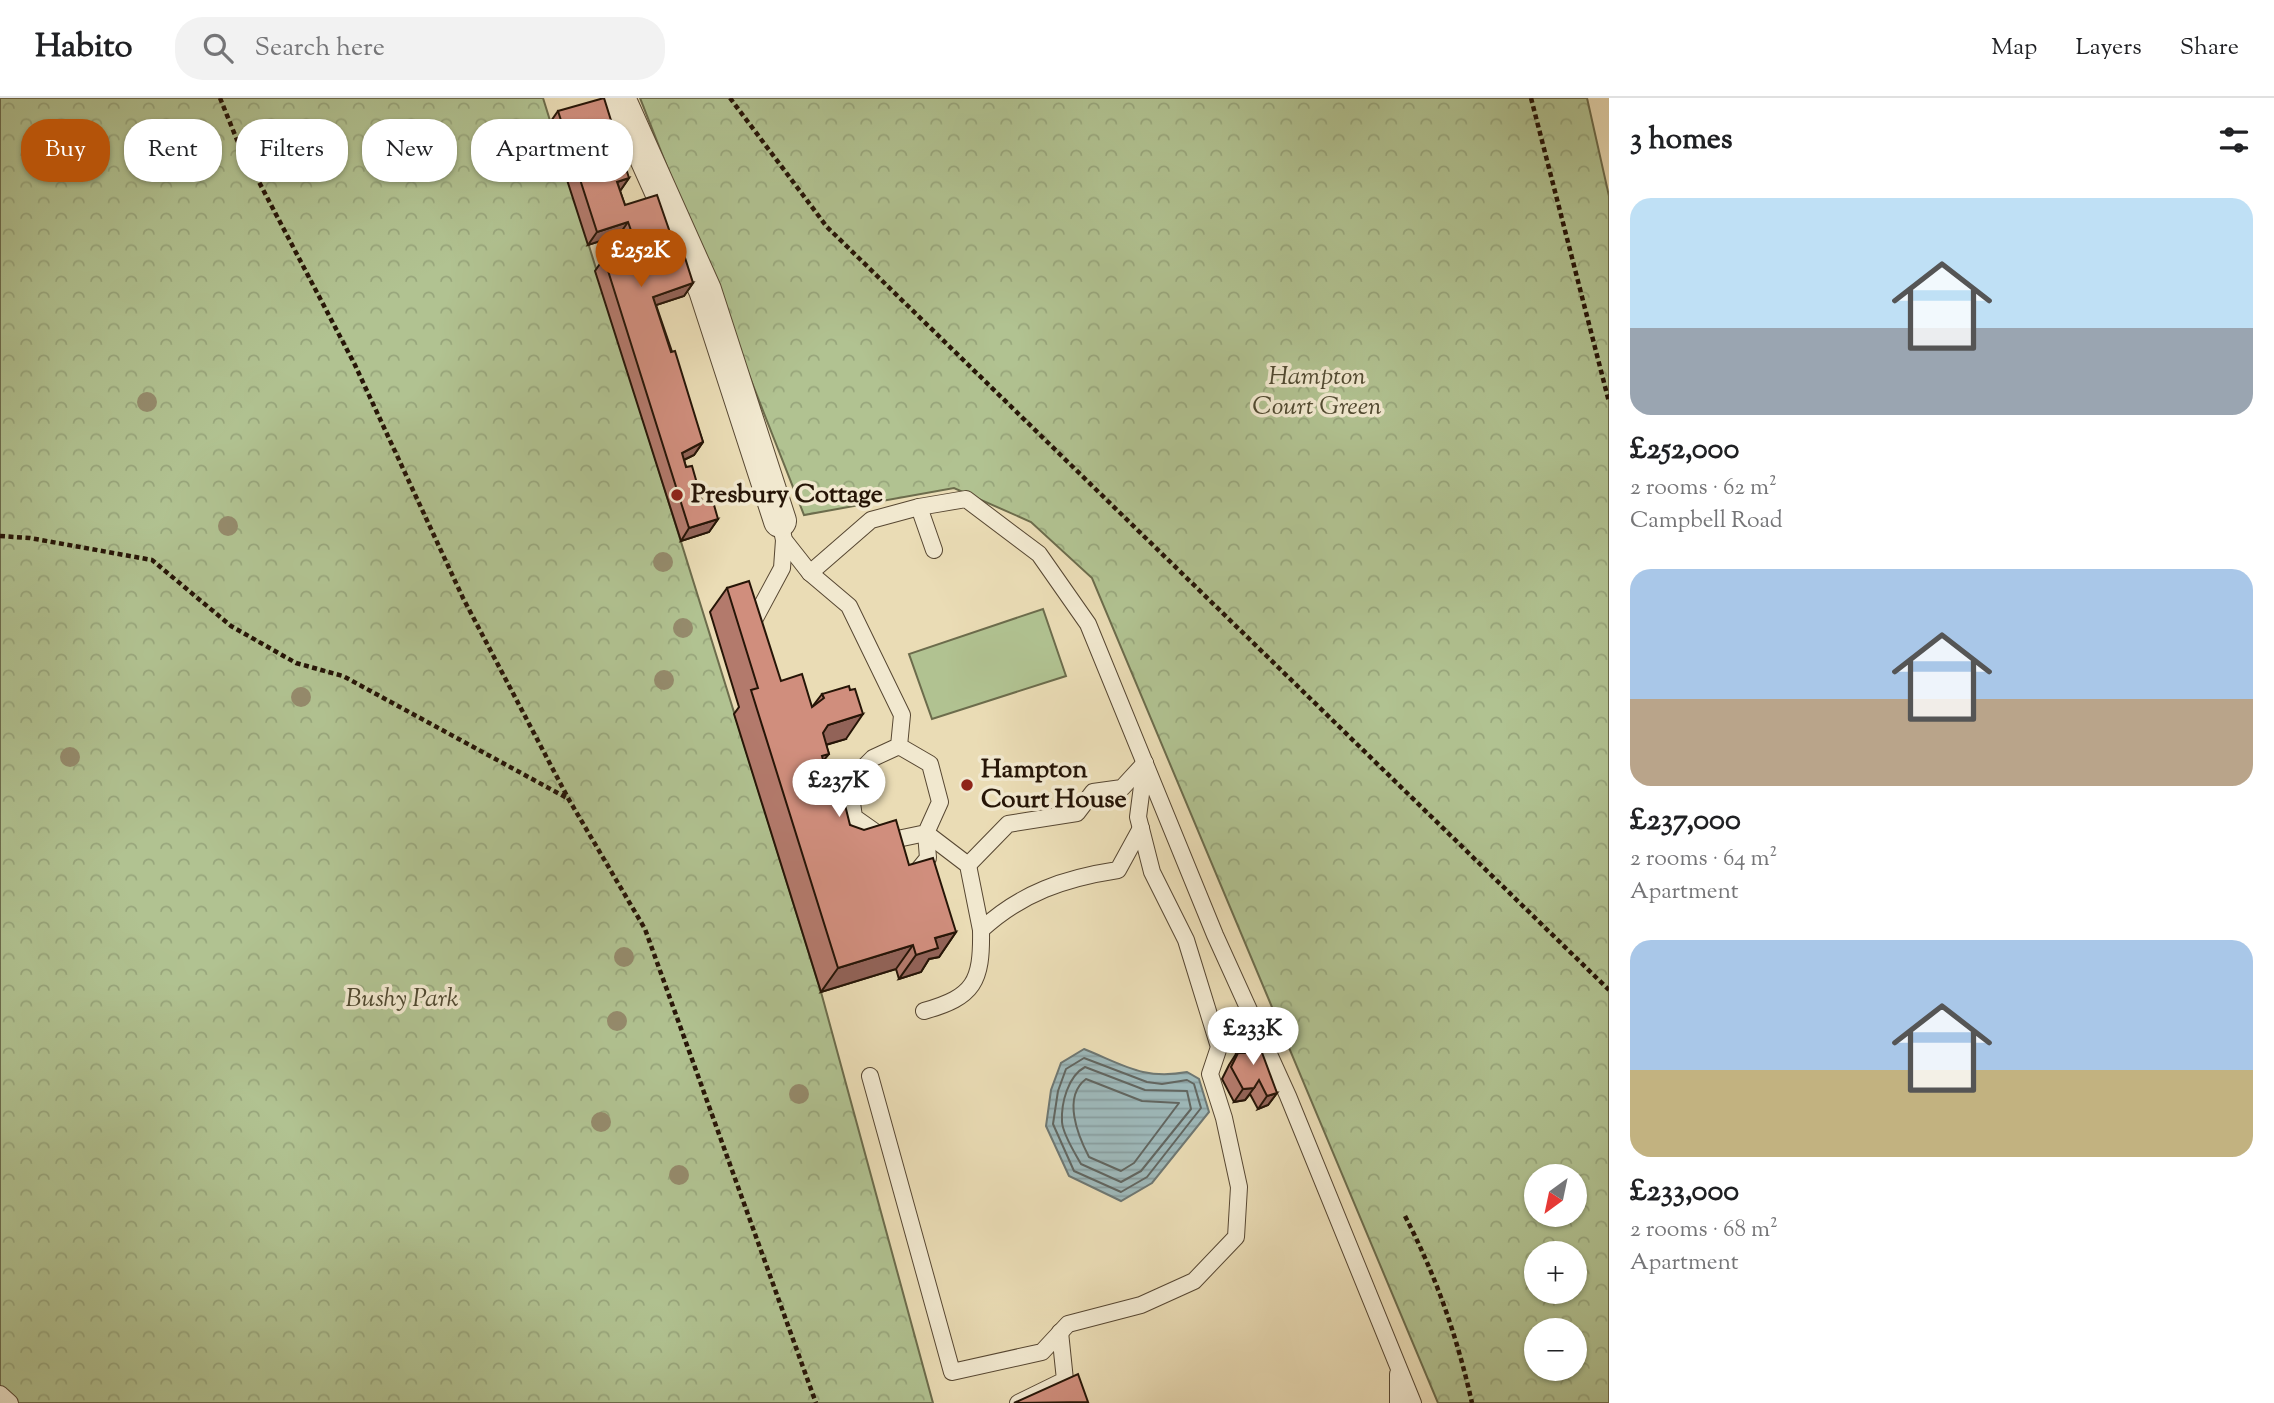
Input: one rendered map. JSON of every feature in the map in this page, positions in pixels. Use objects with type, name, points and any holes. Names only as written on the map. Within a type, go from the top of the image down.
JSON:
[{"type":"street","points":[[619,98],[705,290],[782,530]]},
{"type":"lane","points":[[810,573],[871,520],[919,507],[966,499],[1039,554],[1088,624],[1215,935],[1288,1096],[1413,1403]]},
{"type":"lane","points":[[919,507],[934,550]]},
{"type":"lane","points":[[782,530],[810,573],[849,606],[902,715],[899,746]]},
{"type":"lane","points":[[761,646],[752,622],[782,568],[782,530]]},
{"type":"lane","points":[[899,746],[930,764],[940,802],[926,833],[928,858],[919,872],[905,879],[894,853],[855,817],[849,782],[873,758],[899,746]]},
{"type":"lane","points":[[870,1076],[952,1372],[1042,1352],[1068,1324],[1141,1305],[1194,1281],[1236,1237],[1239,1187],[1224,1118],[1210,1074],[1219,1046],[1186,940],[1152,872],[1138,817],[1145,763]]},
{"type":"lane","points":[[968,866],[1007,824],[1077,813],[1093,792],[1122,788],[1145,763]]},
{"type":"lane","points":[[981,930],[1035,891],[1078,876],[1118,870],[1141,828]]},
{"type":"lane","points":[[894,853],[926,833]]},
{"type":"lane","points":[[923,1011],[954,1002],[975,983],[982,958],[981,930],[968,866],[926,833]]},
{"type":"lane","points":[[1018,1403],[1065,1380],[1060,1332]]},
{"type":"lane","points":[[1398,1365],[1398,1403]]},
{"type":"lane","points":[[0,1394],[10,1403]]},
{"type":"path","points":[[220,98],[237,139],[355,365],[463,598],[568,798],[645,929],[816,1403]]},
{"type":"path","points":[[730,98],[827,227],[1609,990]]},
{"type":"path","points":[[1531,98],[1609,402]]},
{"type":"path","points":[[0,536],[30,538],[152,560],[231,626],[296,663],[343,676],[568,798]]},
{"type":"path","points":[[1405,1216],[1429,1262],[1456,1333],[1472,1403]]},
{"type":"green space","name":"Bushy Park","points":[[0,98],[543,98],[550,119],[471,119],[471,182],[569,182],[821,992],[933,1403],[0,1403]]},
{"type":"green space","name":"Hampton Court Green","points":[[640,98],[1587,98],[1609,196],[1609,1403],[1438,1403],[1092,578],[1031,522],[954,488],[804,515]]},
{"type":"green space","points":[[1043,609],[1066,676],[932,719],[909,654]]},
{"type":"water","points":[[1084,1049],[1134,1070],[1158,1074],[1187,1072],[1199,1079],[1209,1112],[1152,1183],[1121,1201],[1069,1176],[1046,1126],[1051,1090],[1061,1063]]},
{"type":"building","points":[[604,98],[611,119],[561,119],[558,111]]},
{"type":"building","points":[[581,182],[617,182],[625,205],[657,195],[674,244],[680,242],[693,283],[653,297],[671,352],[675,351],[703,442],[682,453],[686,467],[692,466],[702,501],[712,498],[718,519],[689,528],[604,258],[633,249],[629,237],[633,236],[628,222],[597,232]]},
{"type":"building","points":[[749,581],[781,681],[802,674],[812,707],[824,698],[822,694],[849,686],[850,690],[855,689],[863,714],[828,725],[823,733],[829,754],[822,756],[826,770],[834,775],[841,773],[844,784],[838,786],[833,793],[837,807],[845,805],[850,825],[864,830],[896,820],[909,865],[933,858],[956,932],[935,938],[938,948],[916,955],[913,945],[838,968],[751,690],[758,688],[727,588]]},
{"type":"building","points":[[1254,1031],[1277,1093],[1267,1096],[1259,1080],[1254,1088],[1243,1089],[1231,1067],[1238,1053],[1248,1053],[1244,1037]]},
{"type":"building","points":[[1078,1374],[1088,1402],[1014,1403]]},
{"type":"place","name":"Presbury Cottage","points":[[677,495]]},
{"type":"place","name":"Hampton Court House","points":[[967,785]]}]
